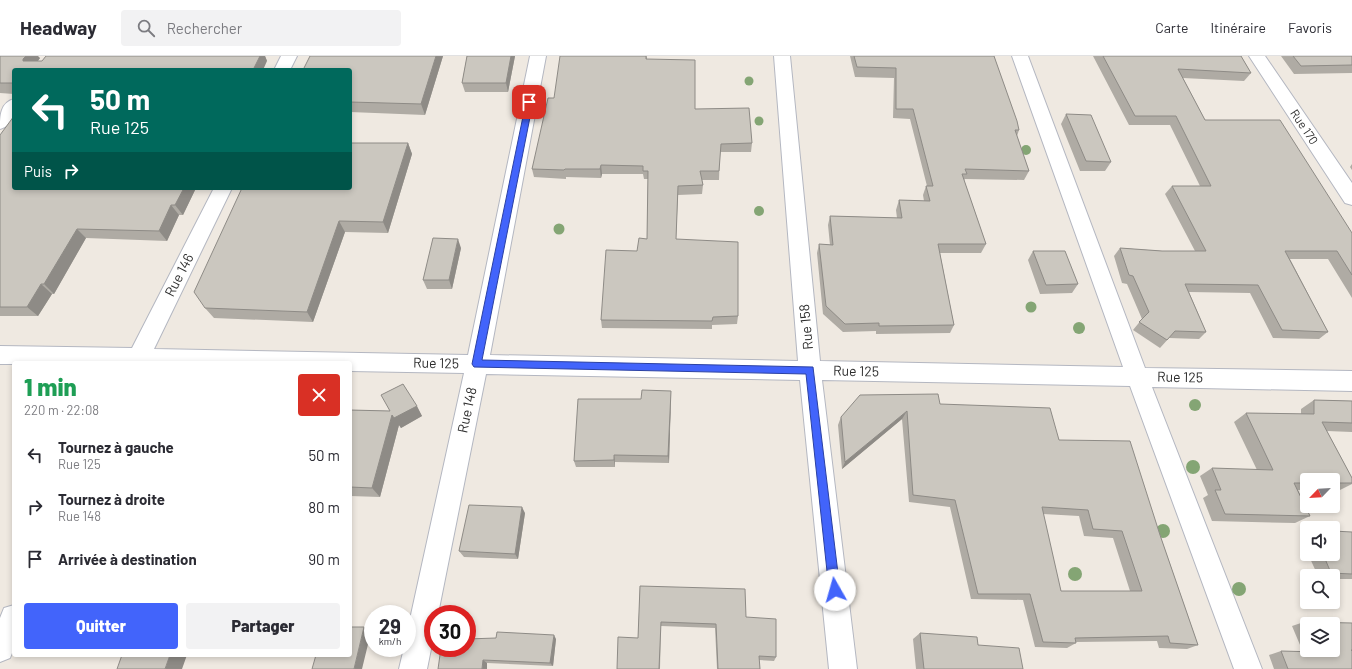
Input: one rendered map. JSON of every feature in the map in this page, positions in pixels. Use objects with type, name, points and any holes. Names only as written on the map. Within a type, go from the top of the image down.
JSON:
[{"type":"street","points":[[283,68],[289,56]]},
{"type":"street","name":"Rue 148","points":[[413,669],[477,364],[538,56]]},
{"type":"street","name":"Rue 158","points":[[782,56],[810,370],[843,669]]},
{"type":"street","points":[[1020,56],[1137,376],[1248,669]]},
{"type":"street","name":"Rue 170","points":[[1257,56],[1352,198]]},
{"type":"street","points":[[0,123],[12,108]]},
{"type":"street","name":"Rue 146","points":[[137,360],[222,190]]},
{"type":"street","name":"Rue 125","points":[[0,355],[137,360],[222,361]]},
{"type":"street","name":"Rue 125","points":[[352,363],[1352,381]]},
{"type":"street","points":[[0,648],[12,622]]},
{"type":"building","points":[[0,56],[26,56],[23,61],[42,61],[46,56],[260,56],[254,68],[12,68],[12,83],[0,83]]},
{"type":"building","points":[[310,56],[436,56],[421,104],[352,102],[352,68],[304,68]]},
{"type":"building","points":[[467,56],[511,56],[506,83],[462,83]]},
{"type":"building","points":[[560,56],[646,56],[646,59],[695,60],[695,109],[749,108],[752,143],[721,144],[719,171],[700,171],[703,185],[678,186],[676,239],[738,242],[738,316],[713,317],[712,321],[601,320],[606,250],[637,251],[639,238],[647,239],[648,171],[643,171],[643,166],[601,165],[600,169],[532,169],[548,98],[554,98]]},
{"type":"building","points":[[854,56],[994,56],[1017,121],[1019,130],[1015,130],[1029,171],[965,169],[967,174],[962,174],[986,244],[938,244],[954,325],[879,326],[879,323],[845,324],[826,306],[819,244],[833,245],[830,216],[902,218],[899,200],[930,201],[926,186],[933,186],[913,109],[896,109],[896,68],[857,67]]},
{"type":"building","points":[[1103,56],[1241,56],[1251,73],[1178,69],[1205,120],[1280,120],[1352,233],[1352,275],[1337,251],[1285,251],[1328,332],[1282,330],[1258,285],[1185,284],[1206,332],[1175,331],[1167,340],[1139,322],[1149,312],[1133,276],[1129,275],[1120,248],[1162,251],[1206,251],[1172,186],[1211,186],[1176,116],[1135,116]]},
{"type":"building","points":[[1293,56],[1352,56],[1352,65],[1301,66]]},
{"type":"building","points":[[1066,114],[1091,115],[1111,162],[1086,161]]},
{"type":"building","points":[[12,119],[12,190],[183,190],[175,205],[171,205],[159,231],[77,229],[44,284],[41,284],[27,307],[0,307],[0,135]]},
{"type":"building","points":[[352,143],[408,143],[383,222],[339,221],[307,312],[205,308],[194,292],[241,190],[352,190]]},
{"type":"building","points":[[433,238],[458,239],[449,280],[423,280]]},
{"type":"building","points":[[1033,251],[1065,251],[1078,284],[1046,285]]},
{"type":"building","points":[[403,384],[417,406],[394,418],[392,415],[372,488],[352,487],[352,410],[390,411],[381,395]]},
{"type":"building","points":[[642,390],[671,391],[668,456],[614,455],[614,460],[574,461],[578,399],[641,399]]},
{"type":"building","points":[[938,394],[940,404],[1050,408],[1059,440],[1130,441],[1160,535],[1198,645],[1170,643],[1168,636],[1075,638],[1076,643],[1043,642],[1030,594],[978,594],[955,500],[913,495],[907,411],[845,462],[841,417],[860,395]],"holes":[[[1042,507],[1088,510],[1093,529],[1122,531],[1142,591],[1061,591]]]},
{"type":"building","points":[[1314,400],[1352,401],[1352,423],[1322,422],[1352,478],[1352,483],[1340,483],[1340,473],[1300,473],[1300,483],[1294,483],[1300,495],[1300,513],[1309,513],[1310,516],[1225,514],[1215,490],[1221,490],[1212,468],[1273,470],[1246,413],[1314,414]]},
{"type":"building","points":[[469,505],[522,507],[515,554],[459,551]]},
{"type":"building","points":[[1340,531],[1352,532],[1352,574],[1340,573],[1340,569],[1329,569],[1326,561],[1340,561]]},
{"type":"building","points":[[640,586],[745,589],[746,617],[776,619],[776,657],[759,656],[760,669],[718,669],[716,624],[661,622],[659,669],[617,669],[618,637],[638,638]]},
{"type":"building","points":[[1340,623],[1352,623],[1352,669],[1288,669],[1281,651],[1300,652],[1300,657],[1340,657]]},
{"type":"building","points":[[352,627],[364,627],[354,669],[312,669],[315,657],[352,657]]},
{"type":"building","points":[[497,632],[554,635],[550,663],[483,660],[482,669],[438,669],[440,657],[476,657],[476,639],[496,638]]},
{"type":"building","points":[[920,633],[977,637],[978,645],[1019,648],[1023,669],[924,669]]},
{"type":"building","points":[[121,657],[169,657],[165,669],[117,669]]},
{"type":"route","points":[[529,102],[477,364],[810,370],[835,590]]}]
